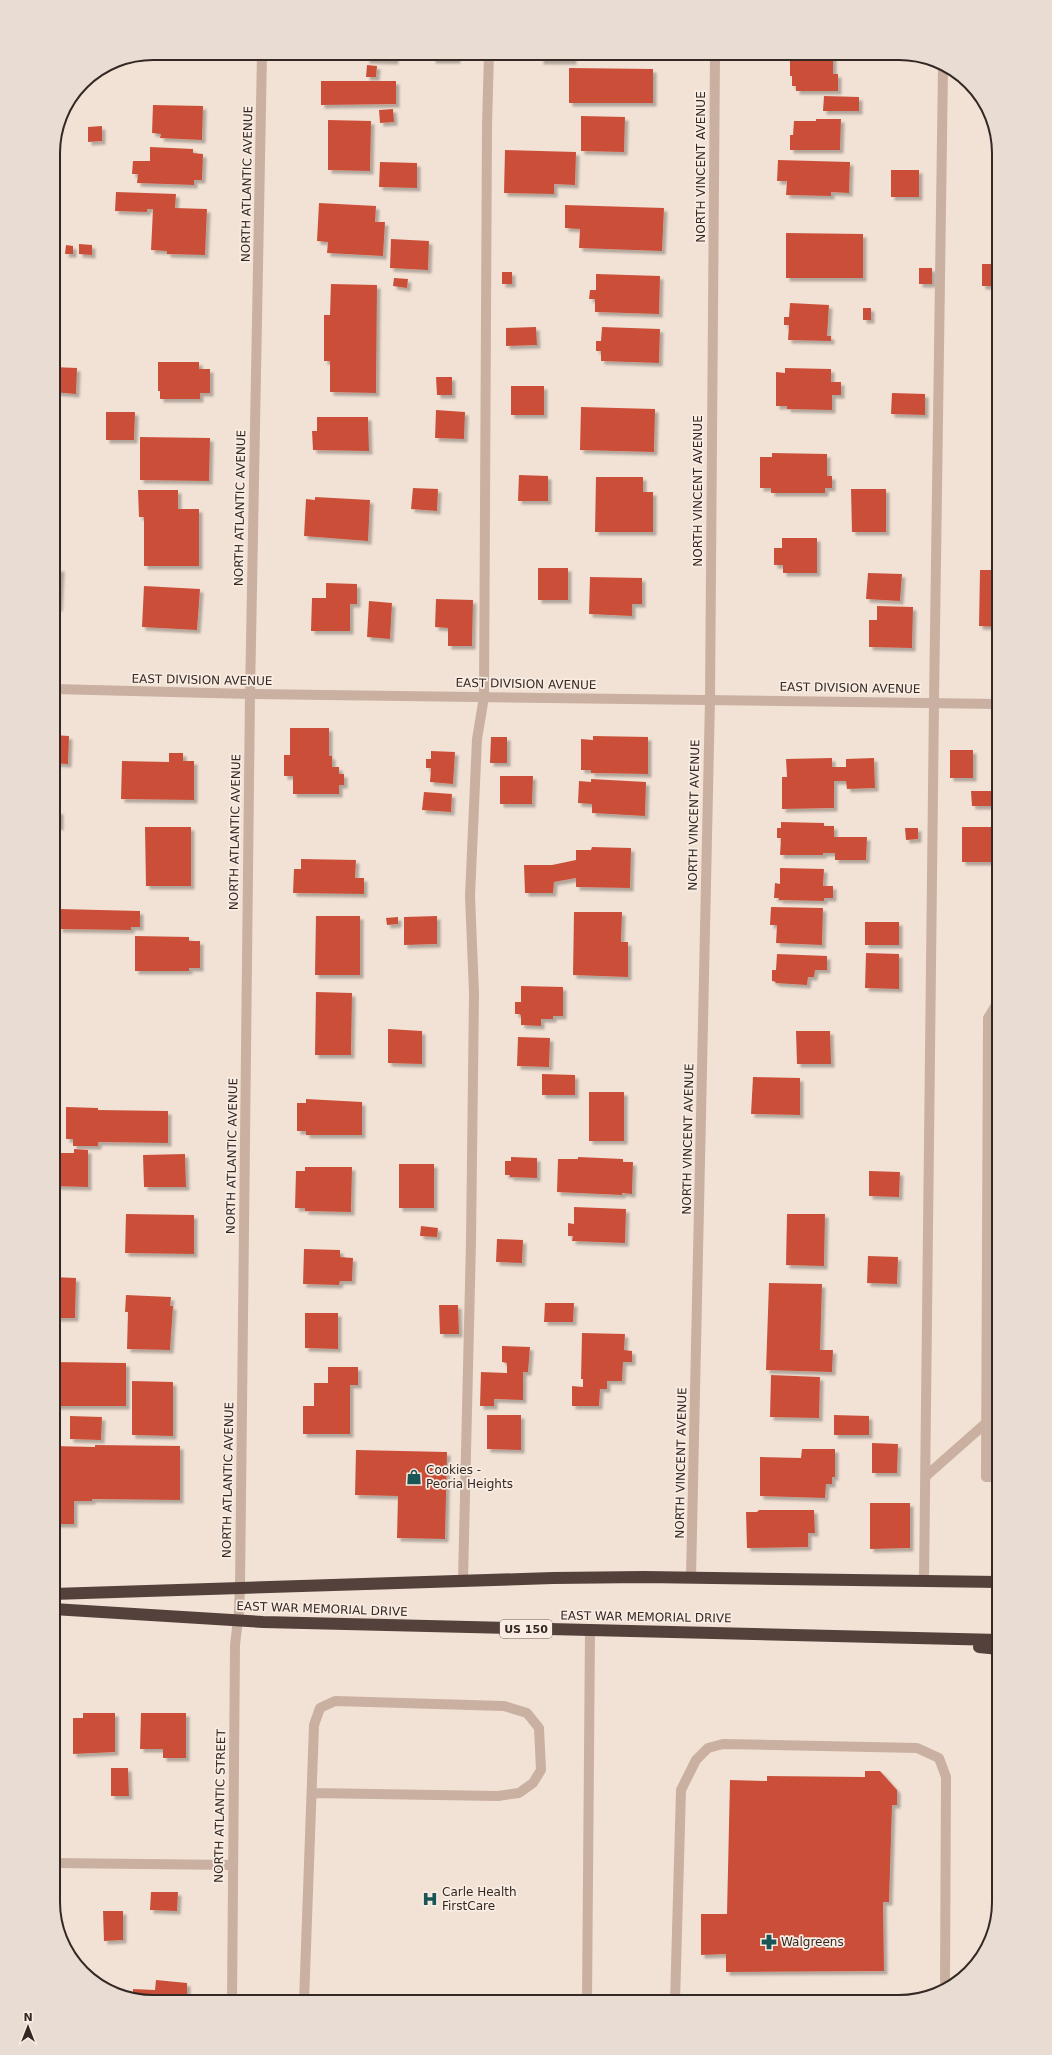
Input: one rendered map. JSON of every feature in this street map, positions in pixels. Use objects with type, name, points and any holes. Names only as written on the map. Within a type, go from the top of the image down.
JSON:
[{"type":"highway","name":"EAST WAR MEMORIAL DRIVE","points":[[60,1594],[463,1580],[692,1577],[992,1582]]},
{"type":"highway","name":"EAST WAR MEMORIAL DRIVE","points":[[60,1609],[590,1630],[992,1640]]},
{"type":"highway","points":[[754,1633],[992,1649]]},
{"type":"street","name":"NORTH ATLANTIC AVENUE","points":[[239,1616],[250,694],[262,60]]},
{"type":"street","points":[[463,1580],[474,1033],[470,896],[477,739],[484,697],[487,126],[489,60]]},
{"type":"street","name":"NORTH VINCENT AVENUE","points":[[692,1577],[710,699],[715,60]]},
{"type":"street","points":[[924,1581],[943,71]]},
{"type":"street","name":"EAST DIVISION AVENUE","points":[[60,689],[250,694],[992,704]]},
{"type":"street","points":[[992,1011],[988,1018],[986,1423],[986,1477],[992,1477]]},
{"type":"street","points":[[926,1476],[986,1423]]},
{"type":"street","name":"NORTH ATLANTIC STREET","points":[[232,1995],[235,1645],[239,1616]]},
{"type":"street","points":[[586,1995],[590,1630]]},
{"type":"street","points":[[304,1995],[314,1725],[320,1708],[335,1701],[504,1706],[527,1713],[539,1728],[541,1770],[533,1783],[519,1792],[498,1796],[462,1796],[312,1792]]},
{"type":"street","points":[[675,1995],[680,1790],[696,1760],[708,1748],[723,1744],[918,1748],[939,1758],[946,1777],[945,1983]]},
{"type":"street","points":[[60,1863],[233,1865]]},
{"type":"building","points":[[366,60],[395,60],[395,61]]},
{"type":"building","points":[[540,60],[573,60],[573,61]]},
{"type":"building","points":[[790,60],[833,60],[833,74],[838,74],[838,91],[796,91],[796,86],[792,86],[792,76],[790,76]]},
{"type":"building","points":[[367,65],[377,66],[376,77],[366,77]]},
{"type":"building","points":[[569,68],[653,69],[653,103],[569,103]]},
{"type":"building","points":[[321,81],[396,81],[396,104],[321,105]]},
{"type":"building","points":[[824,96],[859,97],[859,111],[823,111]]},
{"type":"building","points":[[153,105],[203,106],[202,140],[160,138],[161,134],[152,133]]},
{"type":"building","points":[[393,109],[394,122],[380,123],[379,110]]},
{"type":"building","points":[[581,116],[625,117],[624,152],[581,151]]},
{"type":"building","points":[[816,119],[841,119],[840,150],[790,150],[790,135],[793,135],[794,121],[816,121]]},
{"type":"building","points":[[328,120],[371,121],[370,171],[328,170]]},
{"type":"building","points":[[102,126],[102,141],[88,142],[88,127]]},
{"type":"building","points":[[150,147],[193,149],[193,153],[203,154],[202,180],[194,180],[194,185],[137,183],[138,174],[132,174],[133,161],[150,161]]},
{"type":"building","points":[[505,150],[576,152],[575,185],[554,184],[554,194],[504,193]]},
{"type":"building","points":[[778,160],[850,162],[849,193],[831,192],[831,196],[786,195],[787,181],[777,181]]},
{"type":"building","points":[[380,162],[417,163],[417,188],[379,187]]},
{"type":"building","points":[[891,170],[919,170],[919,197],[891,197]]},
{"type":"building","points":[[116,192],[176,194],[175,208],[207,209],[205,255],[167,254],[167,251],[151,250],[153,209],[147,209],[147,212],[115,211]]},
{"type":"building","points":[[319,203],[376,206],[375,222],[385,222],[383,256],[327,253],[328,242],[317,241]]},
{"type":"building","points":[[565,205],[664,208],[662,251],[579,248],[580,229],[565,228]]},
{"type":"building","points":[[786,233],[863,234],[863,278],[786,278]]},
{"type":"building","points":[[391,239],[429,241],[428,270],[390,268]]},
{"type":"building","points":[[79,244],[92,245],[92,255],[79,254]]},
{"type":"building","points":[[66,245],[73,246],[73,254],[65,254]]},
{"type":"building","points":[[982,264],[992,264],[992,286],[982,286]]},
{"type":"building","points":[[919,268],[932,268],[932,284],[919,284]]},
{"type":"building","points":[[502,272],[512,272],[512,284],[502,284]]},
{"type":"building","points":[[596,274],[660,276],[659,314],[595,312],[595,299],[589,299],[590,290],[596,290]]},
{"type":"building","points":[[394,278],[408,279],[407,288],[393,286]]},
{"type":"building","points":[[331,284],[377,285],[376,393],[330,392],[330,361],[324,361],[324,315],[330,315]]},
{"type":"building","points":[[790,303],[829,305],[827,336],[831,336],[831,341],[788,340],[789,325],[784,325],[784,317],[789,317]]},
{"type":"building","points":[[863,308],[871,308],[871,320],[863,320]]},
{"type":"building","points":[[536,327],[537,345],[506,346],[506,328]]},
{"type":"building","points":[[602,327],[660,329],[659,363],[601,361],[601,351],[596,351],[596,341],[601,341]]},
{"type":"building","points":[[158,362],[199,362],[199,369],[210,369],[210,393],[200,393],[200,399],[160,399],[160,391],[158,391]]},
{"type":"building","points":[[60,367],[77,368],[76,394],[60,393]]},
{"type":"building","points":[[785,368],[831,369],[831,382],[841,382],[841,395],[832,395],[832,410],[787,409],[787,406],[776,406],[776,372],[785,373]]},
{"type":"building","points":[[436,377],[452,377],[452,395],[437,395]]},
{"type":"building","points":[[511,386],[544,386],[544,415],[511,415]]},
{"type":"building","points":[[892,393],[925,394],[925,415],[891,414]]},
{"type":"building","points":[[581,407],[655,409],[654,452],[580,450]]},
{"type":"building","points":[[436,410],[465,412],[464,439],[435,438]]},
{"type":"building","points":[[106,412],[135,412],[134,440],[106,440]]},
{"type":"building","points":[[317,417],[368,417],[369,451],[313,450],[312,431],[317,431]]},
{"type":"building","points":[[140,437],[210,438],[209,481],[140,480]]},
{"type":"building","points":[[772,453],[827,454],[827,476],[832,476],[832,488],[825,488],[825,493],[771,493],[771,488],[760,488],[760,457],[772,457]]},
{"type":"building","points":[[519,475],[548,476],[548,501],[518,501]]},
{"type":"building","points":[[596,477],[643,477],[643,492],[653,492],[653,532],[595,532]]},
{"type":"building","points":[[413,488],[438,489],[437,511],[411,509]]},
{"type":"building","points":[[851,489],[886,489],[886,532],[852,532]]},
{"type":"building","points":[[138,490],[178,490],[178,509],[199,509],[199,566],[144,566],[144,517],[139,517]]},
{"type":"building","points":[[315,497],[370,500],[368,541],[304,536],[306,499],[315,500]]},
{"type":"building","points":[[782,538],[817,538],[817,573],[783,573],[783,565],[774,565],[774,548],[782,548]]},
{"type":"building","points":[[538,568],[568,568],[568,600],[538,600]]},
{"type":"building","points":[[980,570],[992,570],[992,627],[979,626]]},
{"type":"building","points":[[868,573],[902,574],[900,601],[866,599]]},
{"type":"building","points":[[590,577],[642,578],[642,604],[632,604],[632,616],[589,614]]},
{"type":"building","points":[[326,583],[357,584],[357,604],[350,604],[350,631],[311,631],[312,598],[326,598]]},
{"type":"building","points":[[144,586],[200,589],[197,630],[142,627]]},
{"type":"building","points":[[436,599],[473,600],[472,646],[448,646],[448,628],[435,627]]},
{"type":"building","points":[[369,601],[392,603],[390,639],[367,637]]},
{"type":"building","points":[[877,606],[913,607],[912,648],[869,647],[869,620],[877,620]]},
{"type":"building","points":[[290,728],[329,728],[329,756],[332,756],[332,767],[339,767],[339,774],[344,774],[344,785],[339,785],[339,794],[293,794],[293,776],[284,776],[284,755],[290,755]]},
{"type":"building","points":[[60,735],[69,736],[68,764],[60,763]]},
{"type":"building","points":[[593,736],[648,737],[648,774],[591,773],[591,770],[581,770],[581,739],[593,740]]},
{"type":"building","points":[[491,737],[507,737],[507,763],[490,763]]},
{"type":"building","points":[[950,750],[973,750],[973,778],[950,778]]},
{"type":"building","points":[[431,751],[455,752],[453,784],[430,782],[431,768],[426,768],[426,759],[431,759]]},
{"type":"building","points":[[169,753],[183,753],[183,761],[194,761],[194,800],[121,799],[122,761],[169,762]]},
{"type":"building","points":[[832,758],[832,767],[846,767],[846,759],[874,758],[875,788],[847,789],[846,781],[834,781],[834,808],[782,809],[782,777],[787,777],[786,759]]},
{"type":"building","points":[[500,776],[533,776],[532,804],[500,804]]},
{"type":"building","points":[[591,779],[646,782],[645,816],[592,813],[592,804],[578,803],[579,781],[591,782]]},
{"type":"building","points":[[971,791],[992,791],[992,806],[972,806]]},
{"type":"building","points":[[424,792],[452,794],[451,812],[422,810]]},
{"type":"building","points":[[781,822],[824,823],[824,826],[834,826],[834,837],[867,837],[866,860],[835,860],[835,853],[823,853],[823,855],[780,855],[781,838],[777,838],[777,828],[781,828]]},
{"type":"building","points":[[145,827],[191,827],[191,886],[146,886]]},
{"type":"building","points":[[962,827],[992,827],[992,862],[962,862]]},
{"type":"building","points":[[905,828],[918,828],[918,839],[906,840]]},
{"type":"building","points":[[592,847],[631,848],[630,888],[576,887],[576,878],[554,882],[553,893],[525,893],[524,865],[552,865],[576,860],[576,850],[591,850]]},
{"type":"building","points":[[301,859],[356,860],[355,878],[364,878],[364,894],[293,893],[294,869],[301,869]]},
{"type":"building","points":[[780,868],[824,869],[823,886],[833,886],[833,898],[824,898],[824,901],[779,900],[779,898],[774,898],[775,883],[780,884]]},
{"type":"building","points":[[771,907],[823,908],[822,945],[776,943],[777,925],[770,925]]},
{"type":"building","points":[[60,909],[140,911],[140,927],[131,927],[131,930],[60,929]]},
{"type":"building","points":[[574,912],[622,912],[621,942],[628,942],[628,977],[573,975]]},
{"type":"building","points":[[316,916],[360,916],[360,975],[315,975]]},
{"type":"building","points":[[437,916],[437,944],[404,945],[404,917]]},
{"type":"building","points":[[398,917],[398,924],[387,925],[386,918]]},
{"type":"building","points":[[865,922],[899,922],[899,945],[865,945]]},
{"type":"building","points":[[135,936],[189,937],[189,941],[200,941],[200,968],[189,968],[189,971],[135,971]]},
{"type":"building","points":[[866,953],[899,954],[899,989],[865,988]]},
{"type":"building","points":[[777,954],[827,956],[827,970],[815,970],[814,977],[808,977],[807,985],[775,983],[776,982],[772,981],[772,970],[776,970]]},
{"type":"building","points":[[521,986],[563,987],[563,1016],[553,1016],[553,1019],[541,1019],[541,1026],[521,1025],[520,1014],[515,1014],[515,1002],[521,1002]]},
{"type":"building","points":[[316,992],[352,993],[351,1055],[315,1055]]},
{"type":"building","points":[[388,1029],[422,1031],[422,1064],[388,1063]]},
{"type":"building","points":[[796,1031],[830,1031],[831,1064],[797,1064]]},
{"type":"building","points":[[518,1037],[550,1038],[549,1067],[517,1066]]},
{"type":"building","points":[[542,1074],[575,1075],[575,1095],[542,1095]]},
{"type":"building","points":[[753,1077],[800,1078],[800,1115],[751,1114]]},
{"type":"building","points":[[589,1092],[624,1092],[624,1141],[589,1141]]},
{"type":"building","points":[[306,1099],[362,1102],[362,1135],[306,1135],[306,1131],[297,1131],[297,1103],[306,1103]]},
{"type":"building","points":[[66,1107],[98,1108],[98,1110],[168,1111],[168,1143],[98,1142],[98,1146],[73,1146],[73,1139],[66,1139]]},
{"type":"building","points":[[74,1149],[88,1150],[88,1187],[60,1186],[60,1153],[74,1153]]},
{"type":"building","points":[[185,1154],[186,1187],[144,1187],[143,1155]]},
{"type":"building","points":[[511,1157],[537,1158],[537,1178],[510,1177],[510,1175],[505,1175],[505,1161],[511,1161]]},
{"type":"building","points":[[578,1157],[623,1159],[623,1162],[633,1162],[632,1194],[622,1193],[622,1195],[557,1192],[558,1159],[578,1159]]},
{"type":"building","points":[[399,1164],[434,1164],[434,1208],[399,1208]]},
{"type":"building","points":[[305,1167],[352,1167],[351,1212],[305,1211],[305,1208],[295,1208],[296,1171],[305,1171]]},
{"type":"building","points":[[869,1171],[900,1172],[899,1197],[869,1196]]},
{"type":"building","points":[[574,1207],[626,1209],[625,1243],[572,1241],[573,1236],[568,1236],[568,1223],[574,1224]]},
{"type":"building","points":[[126,1214],[194,1215],[194,1254],[125,1253]]},
{"type":"building","points":[[787,1214],[825,1214],[824,1266],[786,1265]]},
{"type":"building","points":[[421,1226],[438,1228],[437,1237],[420,1236]]},
{"type":"building","points":[[497,1239],[523,1240],[522,1263],[496,1262]]},
{"type":"building","points":[[304,1249],[340,1250],[340,1257],[353,1258],[352,1281],[340,1281],[339,1285],[303,1284]]},
{"type":"building","points":[[868,1256],[898,1257],[897,1284],[867,1283]]},
{"type":"building","points":[[60,1277],[76,1278],[75,1318],[60,1318]]},
{"type":"building","points":[[769,1283],[822,1284],[820,1350],[833,1350],[832,1372],[766,1370]]},
{"type":"building","points":[[126,1295],[171,1297],[170,1306],[173,1306],[170,1350],[127,1349],[128,1312],[125,1312]]},
{"type":"building","points":[[545,1303],[574,1303],[573,1322],[544,1322]]},
{"type":"building","points":[[439,1305],[458,1305],[459,1334],[440,1334]]},
{"type":"building","points":[[305,1313],[338,1313],[338,1349],[305,1348]]},
{"type":"building","points":[[582,1333],[625,1334],[624,1350],[632,1351],[632,1362],[623,1362],[622,1381],[607,1381],[607,1389],[600,1389],[599,1406],[572,1406],[572,1386],[583,1387],[583,1379],[581,1379]]},
{"type":"building","points":[[502,1346],[530,1347],[528,1372],[523,1372],[523,1400],[494,1399],[494,1406],[480,1406],[481,1372],[507,1373],[507,1363],[502,1362]]},
{"type":"building","points":[[60,1362],[126,1363],[126,1406],[60,1406]]},
{"type":"building","points":[[328,1367],[358,1367],[358,1385],[350,1385],[350,1434],[303,1434],[303,1406],[314,1406],[314,1383],[328,1383]]},
{"type":"building","points":[[771,1375],[820,1377],[819,1418],[770,1417]]},
{"type":"building","points":[[132,1381],[173,1382],[173,1436],[132,1435]]},
{"type":"building","points":[[487,1415],[521,1415],[521,1450],[487,1449]]},
{"type":"building","points":[[834,1415],[869,1416],[869,1435],[834,1435]]},
{"type":"building","points":[[70,1416],[102,1417],[101,1440],[70,1439]]},
{"type":"building","points":[[872,1443],[898,1444],[897,1473],[872,1473]]},
{"type":"building","points":[[95,1445],[180,1446],[180,1500],[92,1499],[92,1501],[74,1501],[74,1524],[60,1524],[60,1446],[95,1447]]},
{"type":"building","points":[[802,1449],[835,1449],[835,1477],[832,1477],[832,1484],[826,1484],[825,1498],[760,1496],[760,1457],[801,1458]]},
{"type":"building","points":[[356,1450],[447,1452],[445,1539],[397,1538],[398,1496],[355,1495]]},
{"type":"building","points":[[870,1503],[910,1503],[910,1548],[870,1549]]},
{"type":"building","points":[[759,1510],[814,1510],[815,1533],[808,1533],[808,1547],[747,1548],[746,1512],[757,1512]]},
{"type":"building","points":[[83,1713],[115,1713],[115,1752],[73,1754],[73,1718],[83,1718]]},
{"type":"building","points":[[141,1713],[186,1713],[186,1758],[163,1758],[163,1749],[140,1749]]},
{"type":"building","points":[[111,1768],[128,1768],[129,1796],[111,1796]]},
{"type":"building","name":"Walgreens","points":[[865,1771],[880,1771],[897,1790],[897,1805],[892,1805],[889,1902],[883,1902],[884,1971],[726,1972],[726,1954],[701,1955],[701,1914],[727,1914],[730,1780],[767,1781],[767,1776],[865,1777]]},
{"type":"building","points":[[151,1892],[178,1892],[177,1911],[150,1910]]},
{"type":"building","points":[[103,1911],[123,1911],[123,1940],[104,1941]]},
{"type":"building","points":[[156,1980],[187,1983],[187,1995],[147,1995],[133,1993],[133,1989],[155,1990]]},
{"type":"place","name":"Cookies - Peoria Heights","points":[[414,1477]]},
{"type":"place","name":"Carle Health FirstCare","points":[[430,1899]]},
{"type":"place","name":"Walgreens","points":[[769,1942]]}]
